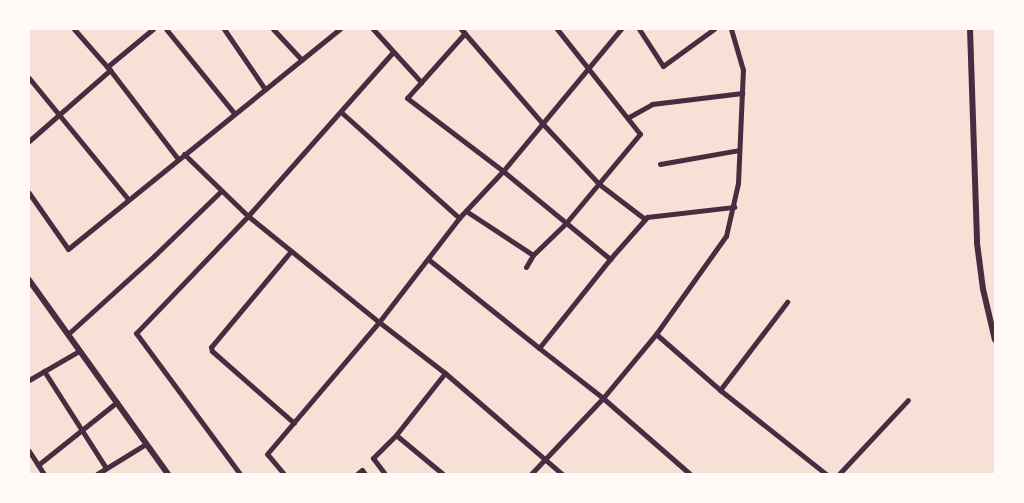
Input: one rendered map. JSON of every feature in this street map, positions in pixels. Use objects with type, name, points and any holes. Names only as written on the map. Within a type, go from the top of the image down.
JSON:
[{"type":"street","points":[[74,29],[109,68],[178,159]]},
{"type":"street","points":[[29,141],[61,115],[109,68],[153,29]]},
{"type":"street","points":[[166,29],[234,114]]},
{"type":"street","points":[[224,29],[265,89]]},
{"type":"street","points":[[273,29],[302,60]]},
{"type":"street","points":[[29,194],[68,249],[340,29]]},
{"type":"street","points":[[373,29],[421,82]]},
{"type":"street","points":[[526,267],[533,255],[566,223],[640,134],[629,117],[557,29]]},
{"type":"street","points":[[284,474],[267,454],[380,322],[459,218],[503,171],[621,29]]},
{"type":"street","points":[[639,29],[663,66],[714,29]]},
{"type":"street","points":[[531,474],[603,398],[656,334],[726,236],[738,183],[743,70],[731,29]]},
{"type":"street","points":[[970,29],[977,243],[983,289],[995,340]]},
{"type":"street","points":[[610,260],[503,171],[407,98],[463,31],[542,123],[599,184],[645,219]]},
{"type":"street","points":[[240,474],[136,333],[248,216],[342,112],[393,52]]},
{"type":"street","points":[[29,78],[128,199]]},
{"type":"street","points":[[629,117],[652,104],[742,93]]},
{"type":"street","points":[[342,112],[459,218]]},
{"type":"street","points":[[660,164],[740,150]]},
{"type":"street","points":[[184,154],[248,216],[445,373],[562,474]]},
{"type":"street","points":[[68,334],[154,256],[221,191]]},
{"type":"street","points":[[539,348],[645,219],[652,215],[734,207]]},
{"type":"street","points":[[466,211],[533,255]]},
{"type":"street","points":[[291,251],[210,347],[212,351],[294,423]]},
{"type":"street","points":[[428,259],[603,398],[690,474]]},
{"type":"street","points":[[29,280],[117,402],[166,474]]},
{"type":"street","points":[[720,390],[787,302]]},
{"type":"street","points":[[656,334],[720,390],[826,474]]},
{"type":"street","points":[[29,380],[79,351]]},
{"type":"street","points":[[44,372],[106,468]]},
{"type":"street","points":[[385,474],[373,458],[396,435],[445,373]]},
{"type":"street","points":[[839,474],[908,400]]},
{"type":"street","points":[[38,465],[117,402]]},
{"type":"street","points":[[396,435],[443,474]]},
{"type":"street","points":[[97,474],[146,444]]},
{"type":"street","points":[[29,451],[44,474]]},
{"type":"street","points":[[357,474],[362,470],[365,474]]}]
